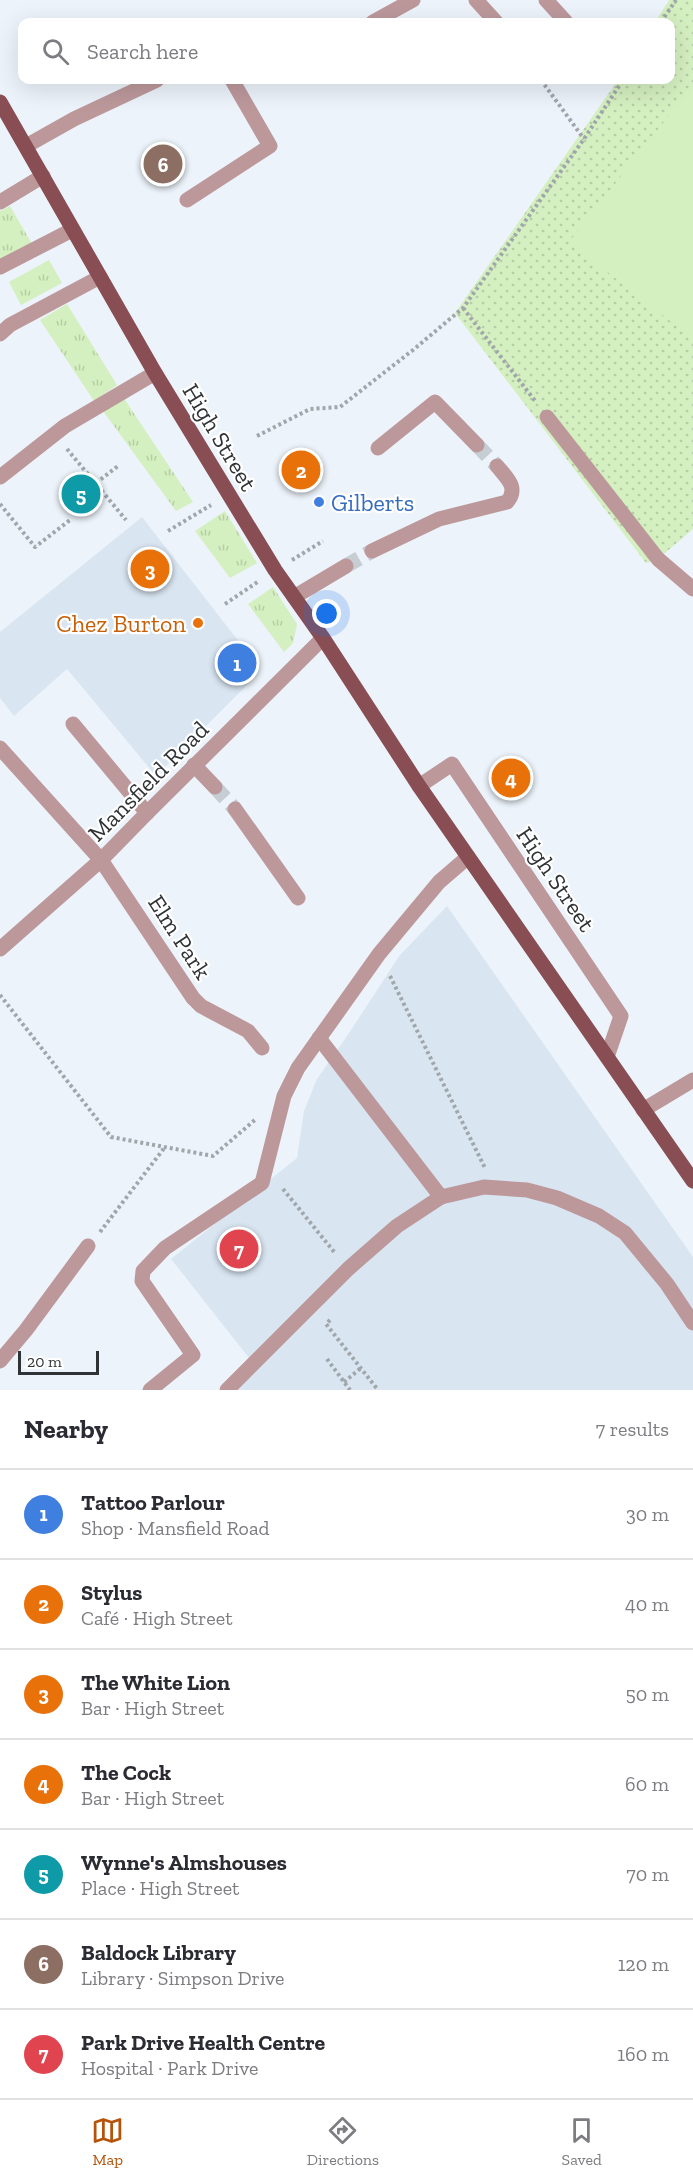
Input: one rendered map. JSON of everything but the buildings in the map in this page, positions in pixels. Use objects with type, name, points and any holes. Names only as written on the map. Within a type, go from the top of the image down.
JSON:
[{"type":"main road","name":"High Street","points":[[0,102],[155,373],[294,597],[419,786],[693,1181]]},
{"type":"street","points":[[380,18],[413,0]]},
{"type":"street","points":[[476,0],[492,18]]},
{"type":"street","points":[[546,0],[558,18]]},
{"type":"street","points":[[27,146],[74,119],[148,84]]},
{"type":"street","points":[[187,200],[270,146],[234,84]]},
{"type":"street","points":[[0,202],[43,176]]},
{"type":"street","points":[[0,267],[72,230]]},
{"type":"street","points":[[0,334],[10,325],[100,277]]},
{"type":"street","points":[[0,477],[65,426],[155,373]]},
{"type":"street","points":[[378,448],[435,402],[477,445]]},
{"type":"street","points":[[547,417],[658,558],[693,589]]},
{"type":"street","points":[[372,551],[439,519],[507,502],[512,496],[512,484],[497,466]]},
{"type":"street","points":[[294,597],[346,566]]},
{"type":"street","name":"Mansfield Road","points":[[2,942],[101,860],[323,638]]},
{"type":"street","points":[[73,724],[147,813]]},
{"type":"street","name":"Elm Park","points":[[0,748],[101,860],[193,998],[201,1006],[248,1031],[262,1048]]},
{"type":"street","name":"High Street","points":[[419,786],[452,764],[621,1016],[607,1057]]},
{"type":"street","points":[[194,765],[215,787]]},
{"type":"street","points":[[235,808],[298,898]]},
{"type":"street","points":[[150,1390],[193,1355],[142,1281],[143,1271],[165,1248],[262,1183],[285,1095],[298,1068],[379,954],[439,882],[468,857]]},
{"type":"street","points":[[319,1038],[441,1197]]},
{"type":"street","points":[[643,1110],[693,1080]]},
{"type":"street","points":[[227,1390],[348,1269],[397,1226],[441,1197],[484,1187],[527,1190],[557,1198],[599,1216],[625,1233],[667,1284],[693,1323]]},
{"type":"street","points":[[0,1362],[88,1246]]},
{"type":"path","points":[[664,18],[676,0]]},
{"type":"path","points":[[544,84],[584,139]]},
{"type":"path","points":[[257,436],[310,409],[340,407],[463,308],[584,139],[620,84]]},
{"type":"path","points":[[463,308],[547,417]]},
{"type":"path","points":[[65,446],[126,520]]},
{"type":"path","points":[[96,483],[118,466]]},
{"type":"path","points":[[168,531],[228,494]]},
{"type":"path","points":[[0,504],[35,547],[70,520]]},
{"type":"path","points":[[289,562],[323,541]]},
{"type":"path","points":[[225,604],[263,578]]},
{"type":"path","points":[[0,994],[111,1137],[213,1156],[258,1118]]},
{"type":"path","points":[[88,1246],[165,1147]]},
{"type":"path","points":[[333,1316],[326,1324],[378,1390]]},
{"type":"path","points":[[327,1359],[350,1390]]},
{"type":"path","points":[[344,1382],[361,1368]]},
{"type":"shaded area","points":[[142,517],[258,666],[250,682],[156,776],[67,669],[14,716],[0,698],[0,632]]},
{"type":"shaded area","points":[[447,906],[693,1257],[693,1390],[221,1390],[253,1363],[171,1259],[297,1158],[304,1111],[317,1079],[400,955]]},
{"type":"green space","points":[[669,0],[693,0],[693,529],[658,559],[646,563],[455,313],[615,84],[675,84],[675,18],[658,18]]},
{"type":"green space","points":[[693,85],[693,339],[569,242]]},
{"type":"green space","points":[[10,206],[32,244],[0,262],[0,211]]},
{"type":"green space","points":[[49,260],[62,283],[21,305],[9,282]]},
{"type":"green space","points":[[67,304],[117,385],[94,401],[40,320]]},
{"type":"green space","points":[[123,397],[193,502],[176,511],[103,411]]},
{"type":"green space","points":[[225,511],[257,563],[230,578],[195,531]]},
{"type":"green space","points":[[273,587],[297,624],[293,643],[284,652],[248,604]]},
{"type":"tunnel","points":[[477,445],[497,466]]},
{"type":"tunnel","points":[[346,566],[372,551]]},
{"type":"tunnel","points":[[215,787],[235,809]]},
{"type":"place","name":"Baldock Library","points":[[163,164]]},
{"type":"place","name":"Stylus","points":[[301,470]]},
{"type":"place","name":"Wynne's Almshouses","points":[[81,494]]},
{"type":"place","name":"Gilberts","points":[[319,502]]},
{"type":"place","name":"The White Lion","points":[[150,569]]},
{"type":"place","name":"Chez Burton","points":[[198,623]]},
{"type":"place","name":"Tattoo Parlour","points":[[237,663]]},
{"type":"place","name":"The Cock","points":[[511,778]]},
{"type":"place","name":"Park Drive Health Centre","points":[[239,1249]]}]
